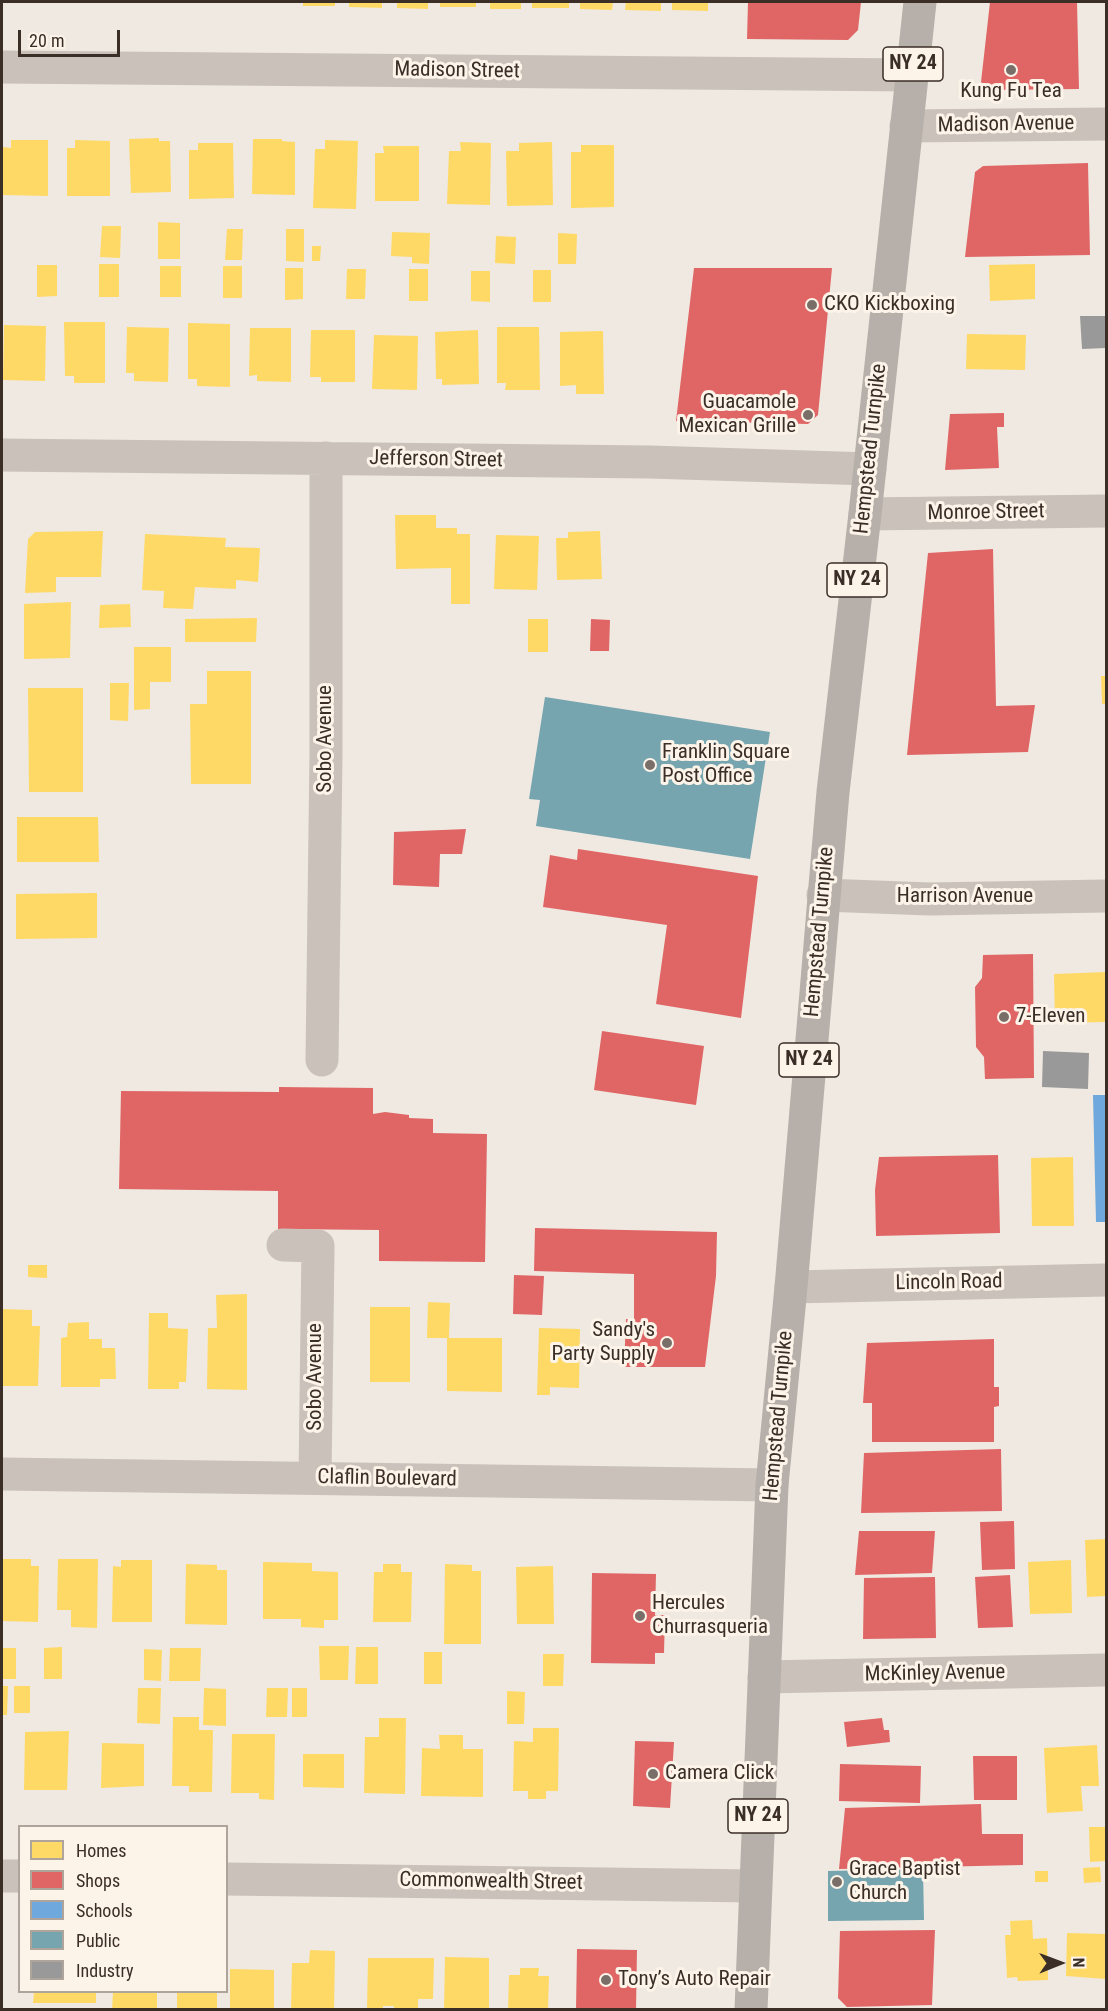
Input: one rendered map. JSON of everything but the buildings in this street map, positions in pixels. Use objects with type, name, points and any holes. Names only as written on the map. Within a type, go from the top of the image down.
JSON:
[{"type":"main road","name":"Hempstead Turnpike","points":[[751,2010],[772,1485],[791,1287],[823,895],[920,2]]},
{"type":"street","name":"Madison Street","points":[[2,67],[912,75]]},
{"type":"street","name":"Madison Avenue","points":[[906,126],[1107,124]]},
{"type":"street","name":"Jefferson Street","points":[[2,454],[650,462],[870,469]]},
{"type":"street","name":"Sobo Avenue","points":[[322,1060],[326,753],[326,458]]},
{"type":"street","name":"Monroe Street","points":[[865,514],[1107,511]]},
{"type":"street","name":"Harrison Avenue","points":[[823,895],[930,899],[1107,896]]},
{"type":"street","name":"Sobo Avenue","points":[[283,1245],[318,1246],[315,1478]]},
{"type":"street","name":"Lincoln Road","points":[[791,1287],[1107,1280]]},
{"type":"street","name":"Claflin Boulevard","points":[[2,1474],[772,1485]]},
{"type":"street","name":"McKinley Avenue","points":[[764,1677],[1107,1670]]},
{"type":"street","points":[[2,1876],[18,1876]]},
{"type":"street","name":"Commonwealth Street","points":[[228,1879],[755,1886]]},
{"type":"place","name":"Kung Fu Tea","points":[[1011,70]]},
{"type":"place","name":"CKO Kickboxing","points":[[812,305]]},
{"type":"place","name":"Guacamole Mexican Grille","points":[[808,415]]},
{"type":"place","name":"Franklin Square Post Office","points":[[650,765]]},
{"type":"place","name":"7-Eleven","points":[[1004,1017]]},
{"type":"place","name":"Sandy's Party Supply","points":[[667,1343]]},
{"type":"place","name":"Hercules Churrasqueria","points":[[640,1616]]},
{"type":"place","name":"Camera Click","points":[[653,1774]]},
{"type":"place","name":"Grace Baptist Church","points":[[837,1882]]},
{"type":"place","name":"Tony’s Auto Repair","points":[[606,1980]]}]
